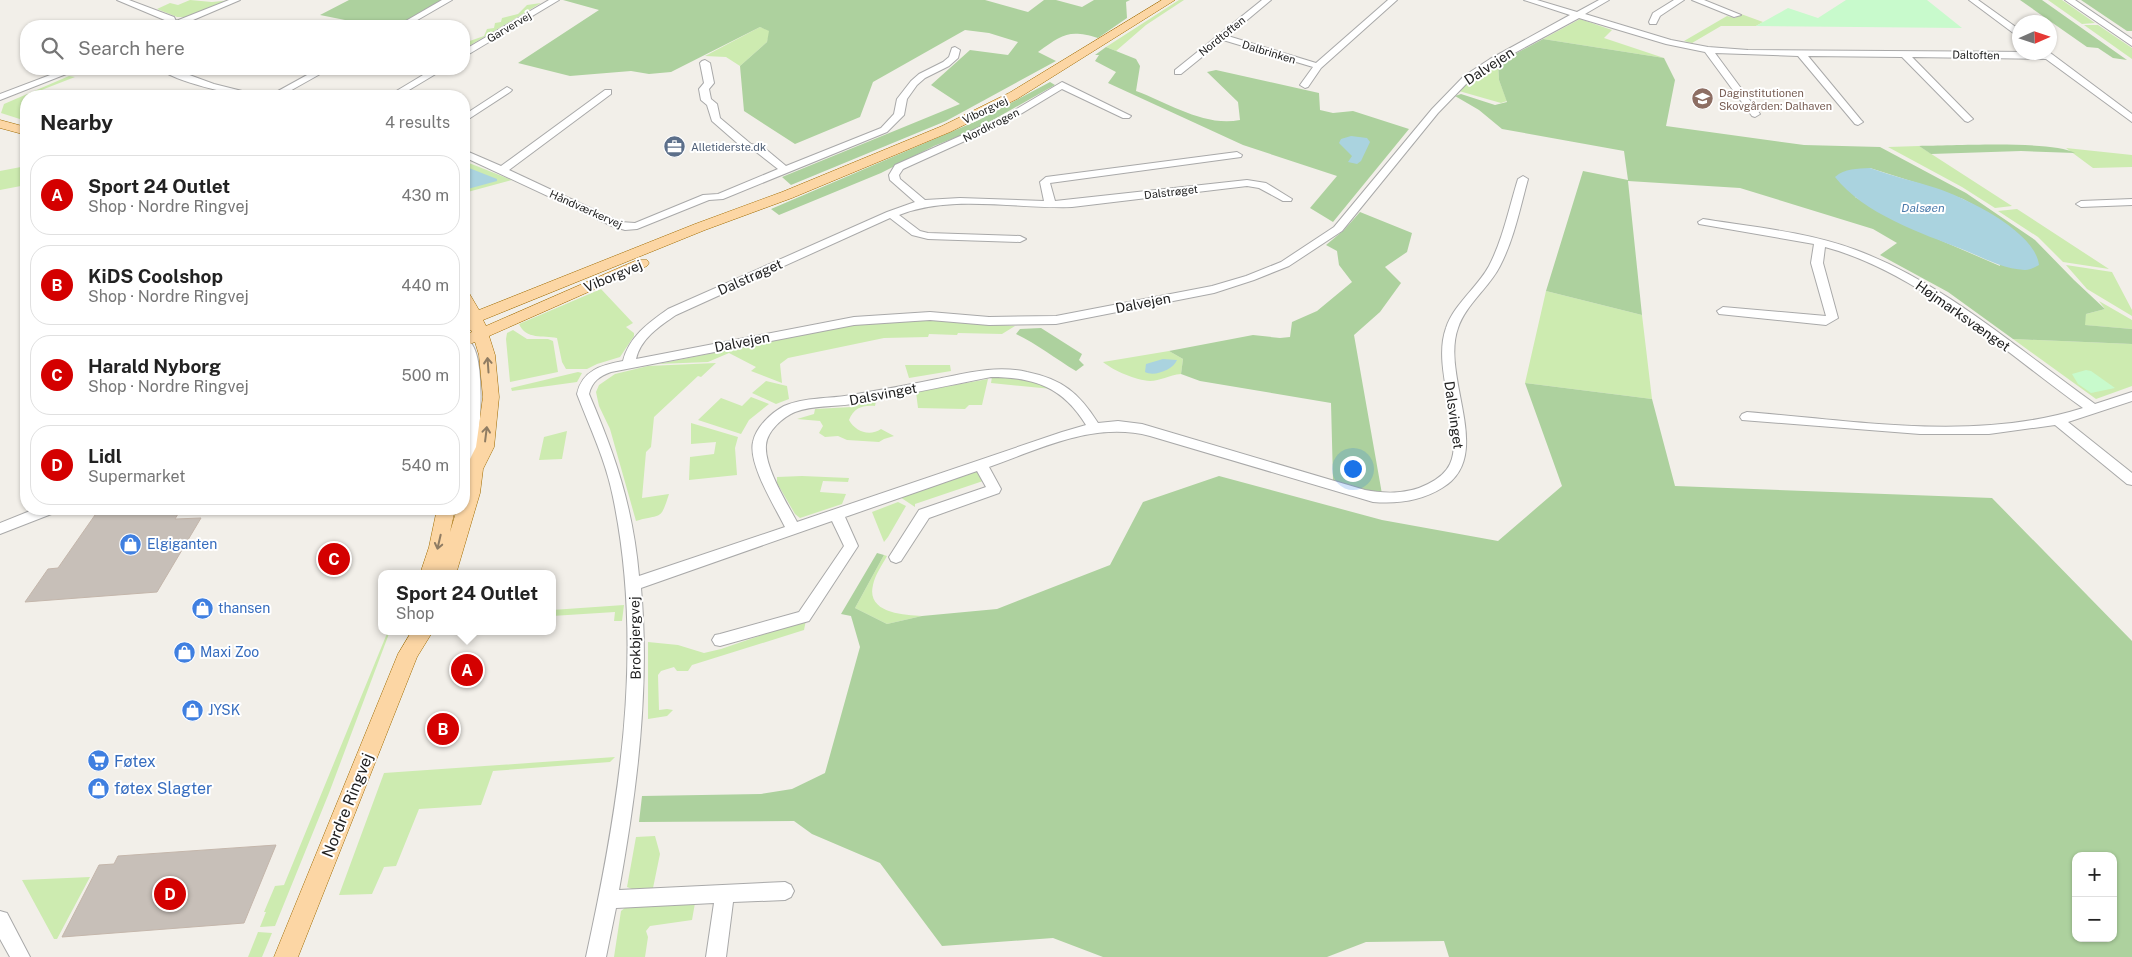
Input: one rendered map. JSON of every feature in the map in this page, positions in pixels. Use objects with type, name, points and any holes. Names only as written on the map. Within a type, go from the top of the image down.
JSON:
[{"type":"main road","name":"Viborgvej","points":[[470,330],[656,250],[682,235],[787,195],[980,113],[1046,77],[1170,0]]},
{"type":"main road","points":[[0,124],[20,129]]},
{"type":"main road","name":"Viborgvej","points":[[470,330],[707,235],[787,195]]},
{"type":"main road","points":[[470,334],[487,355],[491,397],[485,447],[474,469],[470,496]]},
{"type":"main road","points":[[430,570],[438,547],[445,515]]},
{"type":"main road","points":[[448,570],[464,515]]},
{"type":"main road","name":"Nordre Ringvej","points":[[408,654],[410,635]]},
{"type":"main road","name":"Nordre Ringvej","points":[[286,957],[408,654],[420,635]]},
{"type":"street","points":[[121,0],[171,20]]},
{"type":"street","points":[[186,20],[236,0]]},
{"type":"street","points":[[412,20],[448,0]]},
{"type":"street","name":"Garvervej","points":[[470,50],[555,0]]},
{"type":"street","name":"Nordtoften","points":[[1178,72],[1267,0]]},
{"type":"street","name":"Dalbrinken","points":[[1305,85],[1318,66],[1393,0]]},
{"type":"street","name":"Daltoften","points":[[1528,0],[1646,36],[1708,50],[1800,53],[2012,54]]},
{"type":"street","name":"Dalvejen","points":[[586,383],[601,371],[629,364],[854,321],[930,316],[989,321],[1056,320],[1214,289],[1250,278],[1285,264],[1338,229],[1435,111],[1466,78],[1493,60],[1605,0]]},
{"type":"street","points":[[1653,22],[1656,15],[1680,0]]},
{"type":"street","points":[[1696,0],[1737,15]]},
{"type":"street","points":[[1973,0],[2012,29]]},
{"type":"street","points":[[2069,0],[2132,43]]},
{"type":"street","name":"Dalbrinken","points":[[1221,36],[1318,66]]},
{"type":"street","name":"Håndværkervej","points":[[470,156],[616,224],[631,227],[707,197],[719,197],[884,130],[899,115],[902,99],[914,82],[946,64],[953,58],[955,50]]},
{"type":"street","points":[[1708,50],[1755,114]]},
{"type":"street","points":[[1800,53],[1858,122]]},
{"type":"street","points":[[1904,54],[1968,119]]},
{"type":"street","name":"Daltoften","points":[[2053,60],[2132,119]]},
{"type":"street","points":[[705,63],[709,83],[704,89],[706,100],[712,104],[715,119],[748,147],[758,148],[786,170]]},
{"type":"street","points":[[0,97],[59,75]]},
{"type":"street","points":[[181,75],[227,90]]},
{"type":"street","points":[[285,90],[313,75]]},
{"type":"street","points":[[402,90],[429,75]]},
{"type":"street","points":[[27,90],[52,78]]},
{"type":"street","name":"Nordkrogen","points":[[923,203],[895,180],[894,175],[899,166],[1006,119],[1062,85],[1126,116]]},
{"type":"street","points":[[470,115],[507,90]]},
{"type":"street","points":[[501,171],[608,92]]},
{"type":"street","points":[[0,103],[20,93]]},
{"type":"street","name":"Dalstrøget","points":[[1050,206],[1045,182],[1050,179],[1237,155]]},
{"type":"street","name":"Dalsvinget","points":[[634,584],[1066,435],[1110,425],[1150,432],[1374,497],[1427,491],[1451,473],[1457,464],[1460,454],[1447,354],[1451,329],[1458,316],[1484,284],[1496,264],[1522,179]]},
{"type":"street","name":"Dalstrøget","points":[[629,364],[633,350],[650,327],[672,312],[891,214],[923,203],[945,201],[1050,206],[1247,183],[1262,185],[1287,199]]},
{"type":"street","points":[[2081,204],[2132,202]]},
{"type":"street","points":[[891,214],[916,233],[928,236],[1020,239]]},
{"type":"street","name":"Højmarksvænget","points":[[1702,222],[1820,242],[1850,252],[1912,280],[1942,299],[2094,410]]},
{"type":"street","points":[[1723,311],[1826,321],[1832,318],[1817,263],[1820,242]]},
{"type":"street","name":"Dalsvinget","points":[[793,529],[765,469],[760,456],[759,446],[761,437],[768,427],[787,410],[990,373],[1005,373],[1035,377],[1065,392],[1078,404],[1094,428]]},
{"type":"street","name":"Brokbjergvej","points":[[586,383],[583,394],[606,448],[620,496],[634,584],[637,630],[633,731],[623,822],[596,957]]},
{"type":"street","points":[[1747,417],[1928,430],[2004,428],[2058,420],[2094,410],[2132,396]]},
{"type":"street","points":[[2058,420],[2132,480]]},
{"type":"street","points":[[896,557],[924,514],[994,488],[981,465]]},
{"type":"street","points":[[720,640],[804,617],[851,546],[836,514]]},
{"type":"street","points":[[0,530],[35,515]]},
{"type":"street","points":[[609,899],[785,891]]},
{"type":"street","points":[[716,957],[725,894]]},
{"type":"street","points":[[0,920],[20,957]]},
{"type":"green space","points":[[190,0],[212,2],[232,0],[187,17],[177,17],[157,9],[170,3],[178,5]]},
{"type":"green space","points":[[349,0],[442,0],[409,20],[345,20],[320,15]]},
{"type":"green space","points":[[563,0],[985,0],[1028,12],[1044,0],[1056,0],[1082,7],[1094,0],[1130,0],[1126,2],[1127,18],[1098,38],[1079,34],[1066,35],[1053,41],[1038,52],[1056,61],[946,121],[791,185],[782,177],[960,104],[931,85],[970,50],[1008,55],[1018,42],[989,33],[965,30],[873,82],[860,117],[795,144],[744,111],[740,66],[767,42],[769,31],[760,27],[671,72],[649,74],[631,71],[570,76],[518,63],[599,10]]},
{"type":"green space","points":[[1179,0],[1184,0],[1146,25],[1116,51],[1106,47]]},
{"type":"green space","points":[[1846,0],[1927,0],[1962,28],[1756,26],[1788,8],[1818,18]]},
{"type":"green space","points":[[2020,0],[2042,0],[2127,60],[2113,58],[2098,48],[2087,47],[2057,26],[2057,15],[2041,15]]},
{"type":"green space","points":[[2048,0],[2062,0],[2095,23],[2082,24]]},
{"type":"green space","points":[[2081,0],[2132,0],[2132,31],[2127,31]]},
{"type":"green space","points":[[541,3],[470,45],[470,41],[484,36],[487,29],[494,28],[495,23],[501,22],[502,18],[518,14],[527,5]]},
{"type":"green space","points":[[1741,14],[1763,22],[1756,26],[1721,26],[1692,43],[1684,41],[1727,16],[1735,18]]},
{"type":"green space","points":[[1580,19],[1612,30],[1604,38],[1664,58],[1543,39]]},
{"type":"green space","points":[[2084,25],[2098,25],[2132,48],[2132,59]]},
{"type":"green space","points":[[760,27],[770,31],[767,42],[740,66],[726,57],[705,56]]},
{"type":"green space","points":[[1543,39],[1664,58],[1675,80],[1666,126],[1804,145],[1880,147],[1966,193],[2035,240],[2105,309],[2086,314],[2085,325],[2132,329],[2132,344],[2013,339],[1948,292],[1880,255],[1897,243],[1873,229],[1740,188],[1628,181],[1642,315],[1546,291],[1583,171],[1628,180],[1624,151],[1502,129],[1479,110],[1455,96],[1461,94],[1495,105],[1507,102],[1499,80],[1498,63]],"holes":[[[1870,168],[1963,199],[1995,217],[2000,266],[1908,225],[1855,197]]]},
{"type":"green space","points":[[1106,47],[1136,59],[1140,66],[1136,91],[1200,117],[1213,120],[1240,120],[1238,102],[1207,72],[1216,70],[1319,93],[1320,110],[1333,113],[1353,111],[1409,129],[1333,222],[1310,208],[1337,176],[1243,145],[1108,83],[1116,72],[1095,61],[1099,55],[1095,55]]},
{"type":"green space","points":[[1498,63],[1499,80],[1507,101],[1501,103],[1459,91],[1485,69]]},
{"type":"green space","points":[[69,76],[75,77],[41,90],[36,90]]},
{"type":"green space","points":[[1050,82],[1055,85],[977,129],[934,146],[881,173],[779,215],[771,209],[979,120]]},
{"type":"green space","points":[[20,97],[20,119],[1,113],[4,104]]},
{"type":"green space","points":[[2024,145],[2045,146],[2075,153],[2021,151],[1931,154],[1919,146]]},
{"type":"green space","points":[[1919,146],[2012,206],[1995,208],[1962,187],[1888,147]]},
{"type":"green space","points":[[2066,148],[2132,155],[2132,167],[2093,168]]},
{"type":"green space","points":[[470,163],[512,180],[470,191]]},
{"type":"green space","points":[[20,167],[20,186],[0,190],[0,171]]},
{"type":"green space","points":[[2017,209],[2109,269],[2063,262],[2038,237],[1998,211]]},
{"type":"green space","points":[[1360,212],[1412,233],[1407,252],[1385,267],[1401,283],[1380,312],[1354,335],[1382,494],[1371,493],[1333,480],[1331,403],[1200,381],[1181,374],[1183,359],[1169,351],[1253,335],[1280,338],[1290,337],[1292,322],[1317,311],[1352,282],[1339,265],[1337,251],[1326,245],[1344,230]]},
{"type":"green space","points":[[2066,265],[2112,272],[2132,310],[2132,316],[2087,289]]},
{"type":"green space","points":[[601,289],[633,323],[626,327],[634,333],[634,336],[620,357],[587,369],[566,369],[562,362],[557,338],[530,335],[519,324]]},
{"type":"green space","points":[[1546,291],[1642,315],[1652,399],[1525,383]]},
{"type":"green space","points":[[2099,301],[2132,320],[2132,329],[2084,325],[2086,314],[2105,309]]},
{"type":"green space","points":[[930,320],[1015,326],[1002,334],[958,333],[957,335],[929,334],[928,337],[884,338],[788,358],[780,364],[782,383],[751,371],[756,367],[729,353],[708,362],[658,364],[853,325],[884,321]]},
{"type":"green space","points":[[1041,328],[1082,354],[1079,360],[1084,365],[1076,371],[1016,334],[1020,329]]},
{"type":"green space","points":[[513,330],[527,339],[548,339],[553,341],[558,372],[510,382],[506,339],[507,333]]},
{"type":"green space","points":[[2013,339],[2132,344],[2132,386],[2096,399]]},
{"type":"green space","points":[[1169,351],[1183,359],[1181,374],[1154,381],[1132,377],[1113,369],[1103,362]]},
{"type":"green space","points":[[716,363],[701,377],[698,376],[654,417],[651,447],[646,452],[642,498],[669,494],[664,509],[659,515],[636,521],[610,429],[599,406],[596,392],[599,385],[615,374],[648,366]]},
{"type":"green space","points":[[905,365],[950,365],[951,371],[909,378]]},
{"type":"green space","points":[[2086,370],[2091,371],[2115,388],[2091,393],[2078,384],[2072,374]]},
{"type":"green space","points":[[578,372],[582,373],[577,382],[512,391],[511,388]]},
{"type":"green space","points":[[992,377],[1025,378],[1052,389],[991,383]]},
{"type":"green space","points":[[988,379],[982,405],[969,405],[965,409],[918,408],[916,392]]},
{"type":"green space","points":[[766,381],[787,386],[789,399],[776,404],[752,393]]},
{"type":"green space","points":[[1525,383],[1652,399],[1675,486],[1992,498],[2132,641],[2132,957],[1449,957],[1444,941],[1366,942],[1327,957],[1103,957],[1053,938],[942,946],[880,863],[812,834],[794,821],[639,822],[642,796],[761,794],[792,789],[825,773],[860,647],[851,616],[841,614],[877,553],[884,555],[855,608],[887,624],[922,616],[997,609],[1110,565],[1143,502],[1219,476],[1382,520],[1498,541],[1562,486]]},
{"type":"green space","points":[[751,397],[769,404],[749,420],[741,434],[698,420],[721,398],[742,406]]},
{"type":"green space","points":[[868,400],[876,401],[875,406],[866,406],[856,410],[849,420],[863,432],[872,433],[881,429],[894,436],[879,442],[847,440],[838,436],[825,437],[819,433],[823,426],[820,421],[797,419],[814,414],[815,409],[852,407]]},
{"type":"green space","points":[[691,423],[738,437],[735,448],[737,475],[689,480],[690,457],[714,454],[716,442],[691,444]]},
{"type":"green space","points":[[567,431],[562,459],[539,460],[544,437]]},
{"type":"green space","points":[[976,471],[980,472],[983,481],[915,504],[915,507],[900,497]]},
{"type":"green space","points":[[777,477],[849,478],[848,482],[823,481],[820,492],[846,494],[842,504],[800,518],[795,514],[777,483]]},
{"type":"green space","points":[[898,502],[906,506],[884,542],[872,512]]},
{"type":"green space","points":[[884,555],[887,556],[873,585],[872,594],[875,602],[888,611],[922,616],[887,624],[855,608]]},
{"type":"green space","points":[[624,605],[622,621],[614,621],[615,612],[556,616],[556,610]]},
{"type":"green space","points":[[806,620],[804,630],[692,665],[688,671],[677,671],[674,667],[661,671],[658,675],[659,710],[673,710],[667,716],[648,719],[648,642],[678,645],[704,653]]},
{"type":"green space","points":[[386,635],[388,635],[329,793],[275,926],[260,927],[275,886],[284,885]]},
{"type":"green space","points":[[615,757],[610,762],[493,771],[481,805],[419,809],[396,866],[384,867],[372,894],[339,895],[384,773]]},
{"type":"green space","points":[[655,836],[660,854],[653,888],[632,889],[627,887],[636,837]]},
{"type":"green space","points":[[90,877],[57,939],[54,939],[22,880]]},
{"type":"green space","points":[[695,903],[692,920],[650,926],[646,931],[648,937],[645,957],[614,957],[621,911],[626,907]]},
{"type":"green space","points":[[258,932],[272,933],[262,957],[248,957]]},
{"type":"water","points":[[1351,136],[1367,138],[1370,142],[1361,161],[1357,164],[1348,162],[1352,156],[1339,143],[1341,139]]},
{"type":"water","points":[[470,168],[497,179],[497,181],[470,188]]},
{"type":"water","name":"Dalsøen","points":[[1870,168],[1936,188],[1981,208],[2013,228],[2035,252],[2039,265],[2027,270],[2009,268],[1912,229],[1861,202],[1835,177],[1847,170]]},
{"type":"water","points":[[1163,359],[1177,360],[1172,367],[1163,372],[1153,374],[1145,372],[1146,364]]},
{"type":"building","name":"Elgiganten","points":[[95,515],[177,515],[175,519],[201,518],[157,592],[25,602],[48,569],[58,568]]},
{"type":"building","points":[[276,845],[244,923],[62,937],[99,865],[114,864],[118,856]]},
{"type":"place","name":"Daginstitutionen Skovgården: Dalhaven","points":[[1703,99]]},
{"type":"place","name":"Alletiderste.dk","points":[[675,147]]},
{"type":"place","name":"Elgiganten","points":[[131,544]]},
{"type":"place","name":"Harald Nyborg","points":[[334,559]]},
{"type":"place","name":"thansen","points":[[202,608]]},
{"type":"place","name":"Maxi Zoo","points":[[184,652]]},
{"type":"place","name":"Sport 24 Outlet","points":[[467,670]]},
{"type":"place","name":"JYSK","points":[[192,710]]},
{"type":"place","name":"KiDS Coolshop","points":[[443,729]]},
{"type":"place","name":"Føtex","points":[[98,761]]},
{"type":"place","name":"føtex Slagter","points":[[98,788]]},
{"type":"place","name":"Lidl","points":[[170,894]]}]
